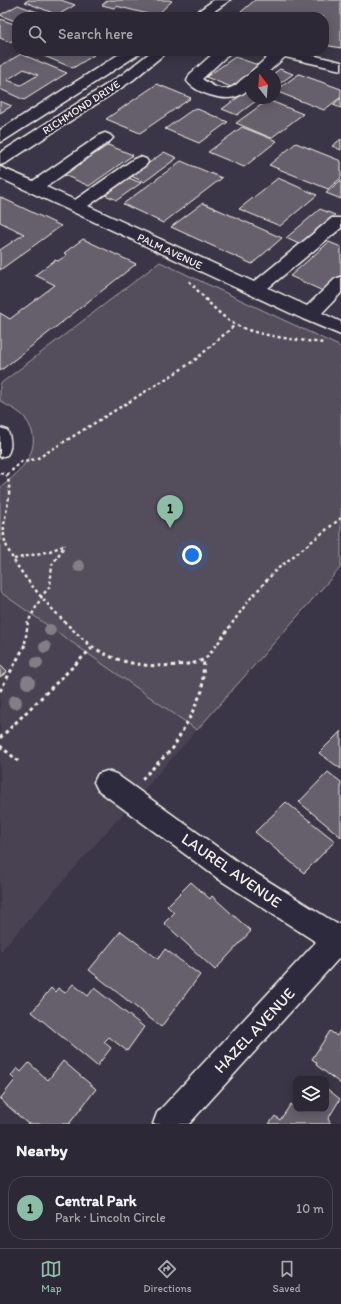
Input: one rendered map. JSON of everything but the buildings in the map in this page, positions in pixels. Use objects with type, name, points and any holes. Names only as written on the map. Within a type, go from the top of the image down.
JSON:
[{"type":"street","points":[[205,12],[223,0]]},
{"type":"street","name":"RICHMOND DRIVE","points":[[0,137],[126,56]]},
{"type":"street","name":"RICHMOND DRIVE","points":[[0,160],[128,77],[154,56]]},
{"type":"street","points":[[219,56],[195,76],[194,81],[199,85],[224,95],[235,92],[245,84]]},
{"type":"street","points":[[263,68],[275,56]]},
{"type":"street","points":[[297,56],[341,66]]},
{"type":"street","points":[[34,188],[105,138]]},
{"type":"street","points":[[76,207],[140,162]]},
{"type":"street","name":"PALM AVENUE","points":[[0,172],[341,329]]},
{"type":"street","points":[[254,290],[338,222],[341,223]]},
{"type":"street","points":[[309,314],[341,283]]},
{"type":"street","points":[[0,436],[0,450]]},
{"type":"street","name":"LAUREL AVENUE","points":[[116,789],[229,871],[340,939]]},
{"type":"street","name":"HAZEL AVENUE","points":[[168,1124],[340,939]]},
{"type":"path","points":[[167,249],[177,266],[192,285],[235,325],[264,333],[326,343]]},
{"type":"path","points":[[7,475],[22,461],[31,461],[38,458],[177,372],[195,360],[235,325]]},
{"type":"path","points":[[0,473],[7,475]]},
{"type":"path","points":[[7,475],[10,486],[10,500],[4,526],[4,537],[9,551],[14,559],[42,596],[70,629],[92,648],[108,657],[136,665],[163,668],[188,664],[204,659],[216,646],[258,589],[278,568],[341,518]]},
{"type":"path","points":[[0,691],[24,647],[28,622],[42,596],[50,586],[52,565],[65,545],[50,551],[14,559]]},
{"type":"path","points":[[0,738],[92,648]]},
{"type":"path","points":[[116,789],[173,748],[202,691],[204,659]]},
{"type":"path","points":[[0,746],[18,761]]},
{"type":"shaded area","points":[[160,262],[341,347],[341,567],[197,730],[0,592],[0,488],[16,474],[29,458],[33,439],[31,429],[23,415],[0,401],[0,384]]},
{"type":"shaded area","points":[[0,592],[197,730],[0,952]]},
{"type":"place","name":"Central Park","points":[[170,528]]}]
